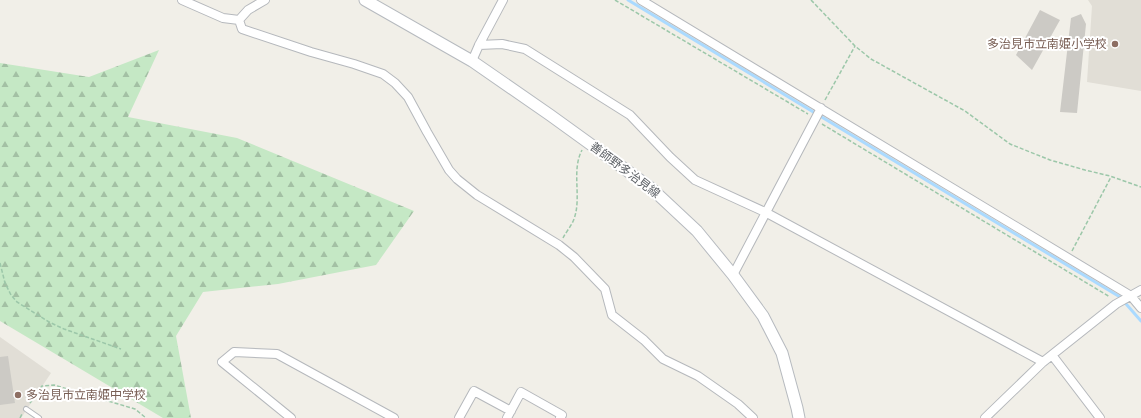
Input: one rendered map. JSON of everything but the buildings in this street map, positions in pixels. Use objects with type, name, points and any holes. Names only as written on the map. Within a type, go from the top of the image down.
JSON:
[{"type":"main road","name":"善師野多治見線","points":[[365,0],[472,61],[550,115],[652,188],[697,231],[733,275],[763,316],[782,353],[799,418]]},
{"type":"street","points":[[182,0],[222,18],[239,20]]},
{"type":"street","points":[[239,20],[248,10],[265,0]]},
{"type":"street","points":[[472,61],[502,0]]},
{"type":"street","points":[[641,0],[1131,296],[1141,308]]},
{"type":"street","points":[[239,20],[242,29],[383,74],[395,83],[408,97],[445,164],[457,179],[477,195],[559,244],[605,289],[612,314],[644,340],[663,359],[698,376],[738,404],[752,418]]},
{"type":"street","points":[[479,45],[502,44],[525,50],[630,115],[670,157],[695,180],[765,212],[1043,362]]},
{"type":"street","points":[[733,275],[821,108]]},
{"type":"street","points":[[985,418],[1043,362],[1116,304],[1141,290]]},
{"type":"street","points":[[291,418],[222,362],[234,352],[277,354],[394,418]]},
{"type":"street","points":[[1052,355],[1100,418]]},
{"type":"street","points":[[459,418],[474,391],[509,415],[522,392],[562,415],[560,418]]},
{"type":"lane","points":[[26,410],[39,418]]},
{"type":"path","points":[[615,0],[1108,296],[1116,304]]},
{"type":"path","points":[[811,0],[855,46],[871,59],[965,110],[1010,144],[1050,160],[1141,187]]},
{"type":"path","points":[[821,108],[855,46]]},
{"type":"path","points":[[559,244],[574,218],[577,205],[577,169],[580,154],[587,141]]},
{"type":"path","points":[[1069,258],[1111,177]]},
{"type":"path","points":[[0,263],[8,289],[17,302],[49,322],[64,329],[121,349]]},
{"type":"path","points":[[20,418],[42,386],[54,385],[135,409],[146,418]]},
{"type":"shaded area","name":"多治見市立南姫小学校","points":[[1088,0],[1141,0],[1141,91],[1087,82],[1092,6]]},
{"type":"shaded area","name":"多治見市立南姫中学校","points":[[0,337],[51,373],[21,418],[0,418]]},
{"type":"green space","points":[[159,50],[128,117],[237,138],[414,211],[376,265],[278,284],[203,292],[176,336],[191,418],[163,418],[0,321],[0,63],[89,77]]},
{"type":"waterway","points":[[628,0],[1120,297],[1141,321]]},
{"type":"place","name":"多治見市立南姫小学校","points":[[1115,44]]},
{"type":"place","name":"多治見市立南姫中学校","points":[[18,395]]}]
